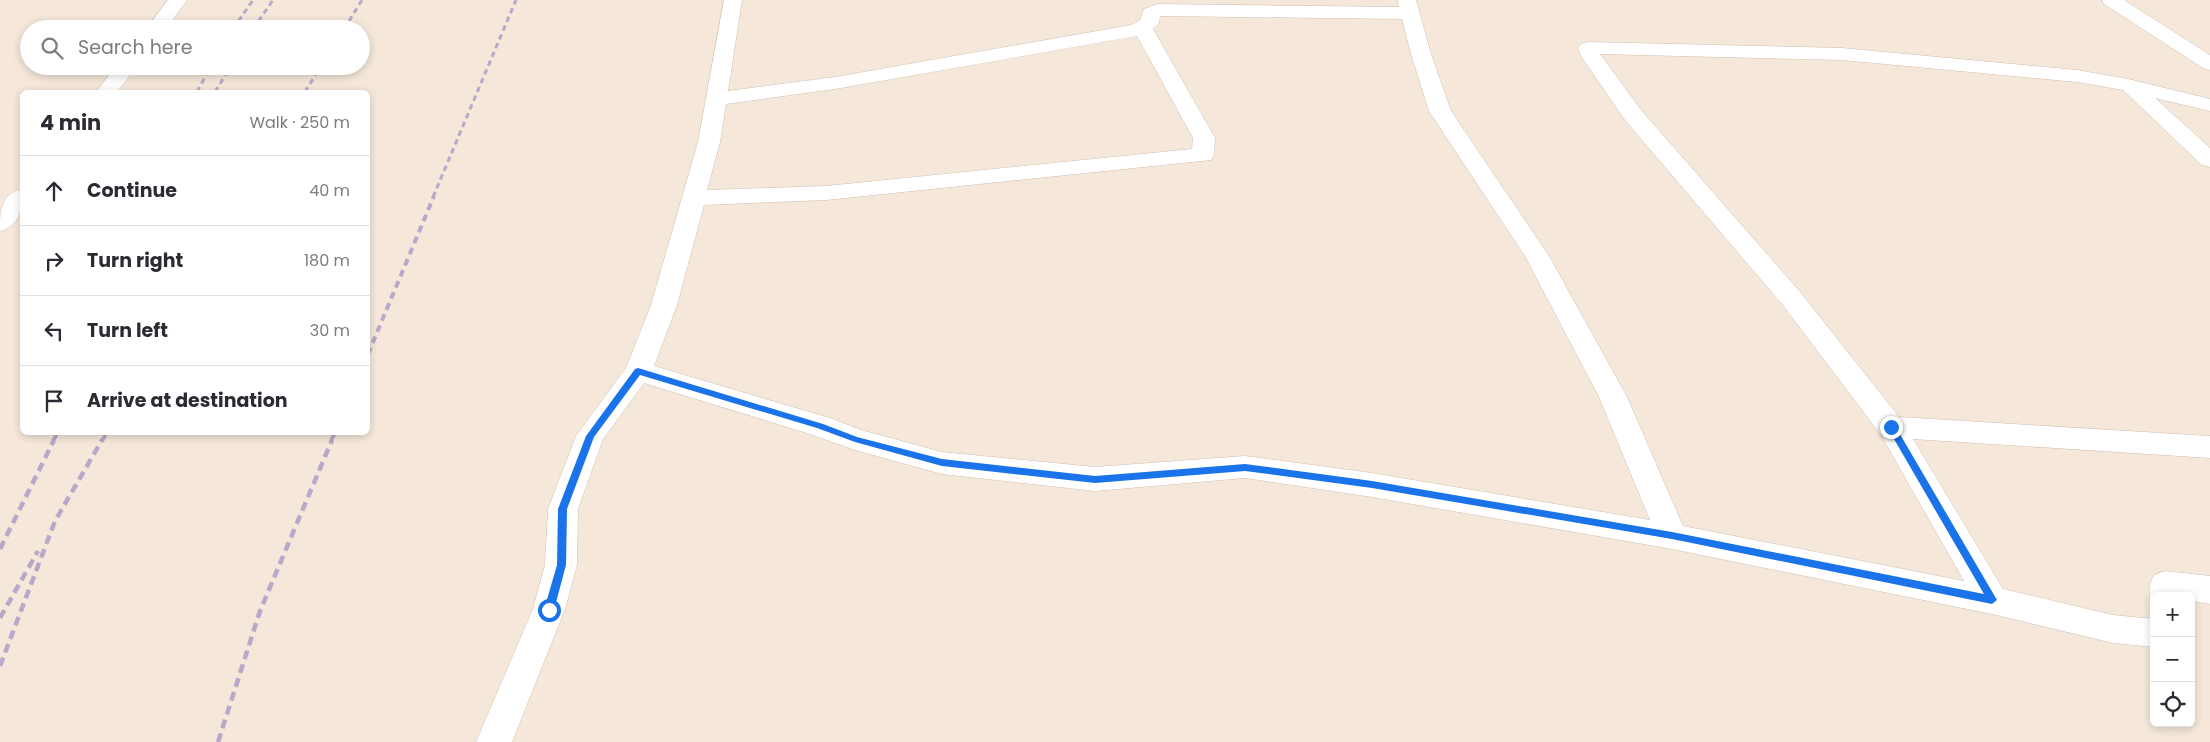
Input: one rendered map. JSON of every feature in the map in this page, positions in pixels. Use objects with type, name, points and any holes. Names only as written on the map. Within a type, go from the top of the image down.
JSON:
[{"type":"street","points":[[163,20],[178,0]]},
{"type":"street","points":[[494,742],[549,610],[561,565],[563,509],[590,436],[638,371],[664,306],[709,142],[733,0]]},
{"type":"street","points":[[2110,0],[2210,64]]},
{"type":"street","points":[[717,99],[835,83],[1143,28],[1149,23],[1152,13],[1158,10],[1409,7],[1421,54],[1440,111],[1537,256],[1612,396],[1672,536]]},
{"type":"street","points":[[694,198],[826,193],[1203,155],[1204,138],[1143,28]]},
{"type":"street","points":[[1992,600],[1891,427],[1791,298],[1633,115],[1591,56],[1588,48],[1842,54],[2077,76],[2128,85],[2210,105]]},
{"type":"street","points":[[108,90],[120,75]]},
{"type":"street","points":[[2128,85],[2210,160]]},
{"type":"street","points":[[0,224],[20,199]]},
{"type":"street","points":[[638,371],[820,426],[855,439],[942,463],[1095,479],[1245,468],[1372,485],[1672,536],[1992,600],[2113,629],[2150,633]]},
{"type":"street","points":[[1891,427],[2210,447]]},
{"type":"street","points":[[2165,592],[2165,585],[2210,590]]},
{"type":"shaded area","points":[[0,0],[2210,0],[2210,742],[0,742]]},
{"type":"railway","points":[[239,20],[253,0]]},
{"type":"railway","points":[[259,20],[273,0]]},
{"type":"railway","points":[[350,20],[362,0]]},
{"type":"railway","points":[[433,197],[516,0]]},
{"type":"railway","points":[[198,90],[206,75]]},
{"type":"railway","points":[[216,90],[225,75]]},
{"type":"railway","points":[[306,90],[315,75]]},
{"type":"railway","points":[[370,349],[434,196]]},
{"type":"railway","points":[[53,441],[56,435]]},
{"type":"railway","points":[[102,441],[105,435]]},
{"type":"railway","points":[[331,441],[334,435]]},
{"type":"railway","points":[[0,549],[54,440]]},
{"type":"railway","points":[[0,666],[55,521],[102,440]]},
{"type":"railway","points":[[218,742],[260,611],[332,440]]},
{"type":"railway","points":[[0,618],[38,551]]},
{"type":"route","points":[[549,610],[561,565],[563,509],[590,436],[638,371],[820,426],[855,439],[942,463],[1095,479],[1245,468],[1372,485],[1672,536],[1992,600],[1891,427]]}]
